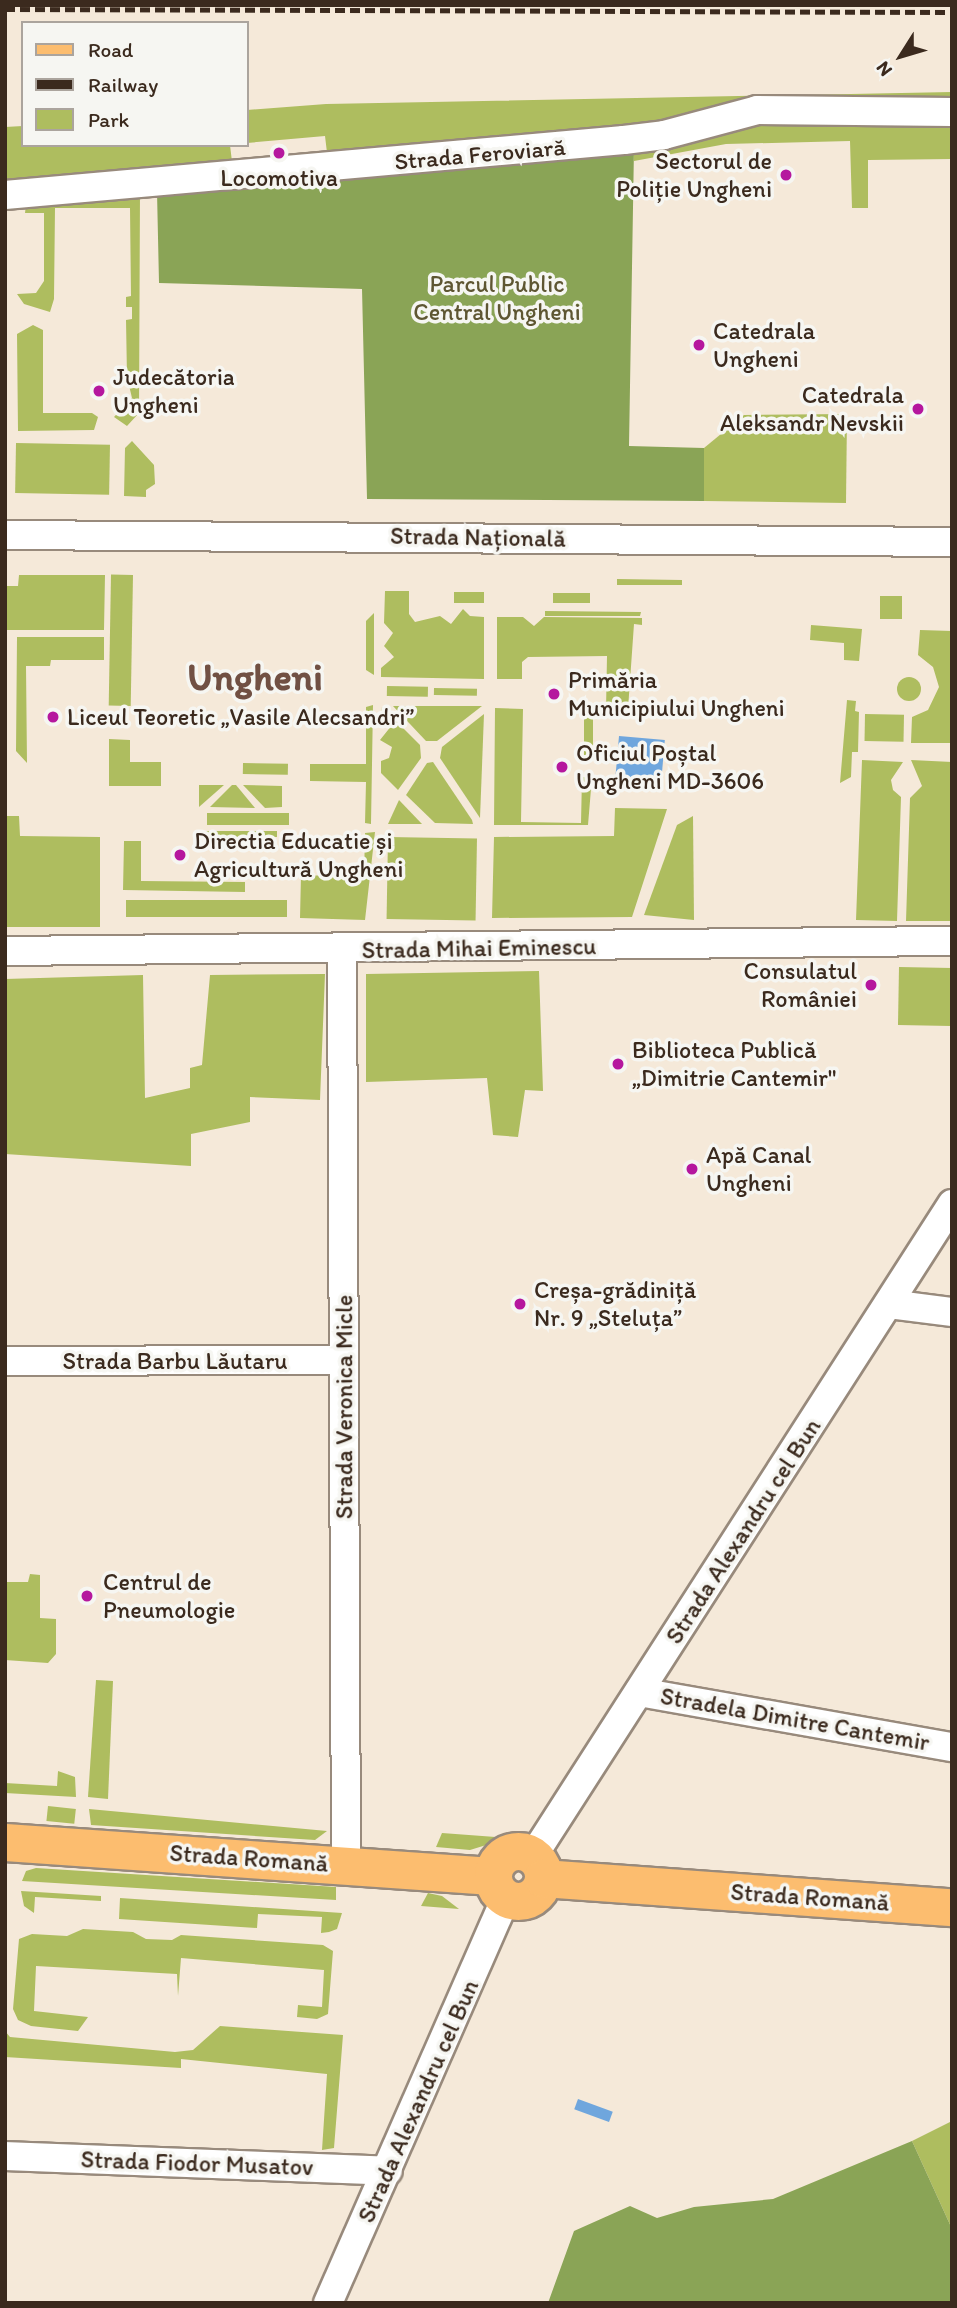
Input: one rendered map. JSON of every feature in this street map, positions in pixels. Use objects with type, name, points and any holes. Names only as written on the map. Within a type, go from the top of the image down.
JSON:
[{"type":"main road","name":"Strada Romană","points":[[5,1842],[346,1865],[498,1888],[506,1853],[538,1867],[952,1907]]},
{"type":"street","name":"Strada Feroviară","points":[[5,195],[624,140],[664,135],[757,110],[952,112]]},
{"type":"street","name":"Strada Națională","points":[[5,535],[952,542]]},
{"type":"street","name":"Strada Mihai Eminescu","points":[[5,951],[342,950],[952,941]]},
{"type":"street","name":"Strada Veronica Micle","points":[[342,950],[346,1865]]},
{"type":"street","name":"Strada Alexandru cel Bun","points":[[538,1867],[639,1692],[952,1204]]},
{"type":"street","points":[[889,1304],[952,1311]]},
{"type":"street","name":"Strada Barbu Lăutaru","points":[[5,1361],[344,1360]]},
{"type":"street","name":"Stradela Dimitre Cantemir","points":[[639,1692],[952,1746]]},
{"type":"street","name":"Strada Alexandru cel Bun","points":[[328,2303],[388,2171],[498,1888]]},
{"type":"street","name":"Strada Fiodor Musatov","points":[[5,2155],[388,2171]]},
{"type":"green space","points":[[952,92],[952,98],[328,161],[325,136],[248,143],[248,110],[326,104]]},
{"type":"green space","points":[[952,122],[952,159],[868,160],[868,208],[852,208],[850,141],[726,144],[634,161],[634,148],[741,124]]},
{"type":"green space","points":[[21,126],[21,147],[230,147],[233,170],[5,189],[5,127]]},
{"type":"green space","name":"Parcul Public Central Ungheni","points":[[634,148],[629,446],[704,448],[704,501],[367,499],[362,289],[159,283],[157,192]]},
{"type":"green space","points":[[140,192],[139,413],[127,426],[114,417],[132,398],[127,377],[126,320],[132,319],[132,307],[126,307],[126,297],[131,296],[130,208],[55,208],[54,299],[50,312],[24,304],[17,294],[36,293],[44,281],[44,213],[25,213],[27,197]]},
{"type":"green space","points":[[33,325],[43,330],[43,413],[92,413],[98,417],[94,430],[18,431],[17,334]]},
{"type":"green space","points":[[847,414],[846,503],[704,501],[704,448],[744,415]]},
{"type":"green space","points":[[132,441],[154,465],[155,484],[146,490],[146,497],[124,496],[125,448]]},
{"type":"green space","points":[[16,443],[110,445],[109,495],[15,493]]},
{"type":"green space","points":[[19,575],[105,575],[104,630],[5,630],[5,586],[18,586]]},
{"type":"green space","points":[[111,575],[133,575],[131,706],[109,706]]},
{"type":"green space","points":[[617,579],[682,580],[682,585],[617,585]]},
{"type":"green space","points":[[385,591],[409,591],[409,614],[415,622],[440,616],[451,624],[463,609],[470,616],[484,617],[484,679],[381,677],[381,668],[394,657],[384,646],[393,633],[384,623]]},
{"type":"green space","points":[[454,592],[484,592],[484,603],[454,603]]},
{"type":"green space","points":[[553,593],[590,593],[590,603],[553,603]]},
{"type":"green space","points":[[880,596],[902,596],[902,619],[880,619]]},
{"type":"green space","points":[[545,611],[641,612],[640,616],[545,616]]},
{"type":"green space","points":[[374,613],[374,675],[366,670],[366,621]]},
{"type":"green space","points":[[497,617],[523,617],[534,626],[544,617],[642,618],[642,625],[634,624],[628,709],[606,710],[607,656],[528,657],[522,662],[522,679],[497,679]]},
{"type":"green space","points":[[811,625],[862,629],[859,661],[844,660],[844,643],[810,640]]},
{"type":"green space","points":[[920,630],[952,631],[952,743],[911,743],[912,717],[928,710],[939,687],[933,667],[918,655]]},
{"type":"green space","points":[[17,637],[104,637],[104,660],[51,660],[50,666],[26,666],[27,763],[16,751]]},
{"type":"green space","points":[[909,677],[917,681],[921,689],[917,697],[909,701],[901,697],[897,689],[901,681]]},
{"type":"green space","points":[[387,686],[428,687],[428,697],[387,696]]},
{"type":"green space","points":[[434,688],[477,689],[477,696],[434,695]]},
{"type":"green space","points":[[847,700],[856,701],[855,711],[859,712],[858,752],[852,752],[851,777],[840,783]]},
{"type":"green space","points":[[373,705],[371,824],[365,823],[366,782],[310,781],[310,764],[366,764],[366,707]]},
{"type":"green space","points":[[393,706],[482,706],[437,741],[426,741]]},
{"type":"green space","points":[[382,707],[420,745],[421,758],[398,790],[381,773],[381,761],[389,758],[392,747],[380,740],[392,725],[381,714]]},
{"type":"green space","points":[[495,708],[523,709],[521,822],[581,823],[582,777],[592,777],[588,825],[494,825]]},
{"type":"green space","points":[[584,711],[593,711],[593,760],[584,760]]},
{"type":"green space","points":[[484,714],[480,818],[440,758],[442,747]]},
{"type":"green space","points":[[865,714],[904,715],[904,742],[865,741]]},
{"type":"green space","points":[[109,739],[130,740],[130,762],[161,762],[161,786],[109,786]]},
{"type":"green space","points":[[862,760],[903,762],[891,780],[893,790],[901,797],[897,921],[856,920]]},
{"type":"green space","points":[[911,760],[952,762],[952,921],[906,921],[910,798],[922,786]]},
{"type":"green space","points":[[433,762],[473,824],[435,823],[406,795],[427,763]]},
{"type":"green space","points":[[243,763],[288,764],[288,775],[243,774]]},
{"type":"green space","points":[[199,785],[224,785],[199,807]]},
{"type":"green space","points":[[232,785],[236,785],[255,808],[210,807]]},
{"type":"green space","points":[[243,785],[282,786],[282,807],[265,808]]},
{"type":"green space","points":[[399,800],[422,824],[388,824]]},
{"type":"green space","points":[[615,808],[667,809],[632,917],[492,918],[494,837],[614,836]]},
{"type":"green space","points":[[207,813],[289,813],[289,825],[207,825]]},
{"type":"green space","points":[[5,816],[19,816],[20,836],[100,837],[100,927],[5,927]]},
{"type":"green space","points":[[693,816],[694,920],[644,915],[677,825]]},
{"type":"green space","points":[[202,831],[277,831],[277,837],[202,837]]},
{"type":"green space","points":[[375,832],[365,920],[300,918],[301,875],[364,877],[365,833]]},
{"type":"green space","points":[[388,837],[477,839],[476,921],[387,919]]},
{"type":"green space","points":[[124,841],[141,841],[141,881],[245,882],[245,892],[123,890]]},
{"type":"green space","points":[[126,900],[287,900],[287,917],[126,917]]},
{"type":"green space","points":[[899,967],[952,968],[951,1026],[898,1025]]},
{"type":"green space","points":[[539,971],[543,1091],[525,1090],[518,1137],[493,1135],[487,1078],[366,1082],[366,974]]},
{"type":"green space","points":[[325,974],[320,1100],[250,1097],[250,1122],[191,1134],[191,1166],[5,1154],[5,979],[143,975],[145,1098],[190,1088],[190,1068],[202,1065],[210,975]]},
{"type":"green space","points":[[30,1574],[40,1575],[40,1618],[56,1619],[56,1654],[48,1663],[5,1660],[5,1582],[28,1582]]},
{"type":"green space","points":[[96,1680],[113,1681],[108,1799],[88,1797]]},
{"type":"green space","points":[[58,1771],[75,1777],[76,1797],[5,1793],[5,1783],[57,1786]]},
{"type":"green space","points":[[48,1806],[76,1809],[74,1824],[46,1821]]},
{"type":"green space","points":[[89,1809],[327,1831],[315,1840],[91,1825]]},
{"type":"green space","points":[[442,1833],[509,1838],[470,1850],[436,1847]]},
{"type":"green space","points":[[36,1868],[336,1887],[336,1900],[22,1881],[26,1871]]},
{"type":"green space","points":[[21,1891],[101,1896],[101,1901],[35,1897],[34,1913],[24,1906]]},
{"type":"green space","points":[[428,1893],[442,1896],[459,1909],[421,1906]]},
{"type":"green space","points":[[120,1898],[342,1913],[337,1929],[321,1933],[322,1917],[258,1914],[257,1928],[119,1919]]},
{"type":"green space","points":[[83,1929],[133,1932],[146,1939],[172,1940],[181,1935],[323,1945],[333,1951],[328,2014],[317,2019],[297,2017],[298,2005],[322,2007],[324,1970],[181,1958],[178,1996],[177,1974],[36,1966],[34,2011],[88,2017],[78,2031],[31,2026],[18,2020],[13,2009],[19,1939],[32,1934],[67,1936]]},
{"type":"green space","points":[[220,2026],[343,2035],[334,2148],[322,2150],[327,2074],[181,2059],[181,2068],[5,2057],[5,2031],[10,2037],[175,2052],[193,2050]]},
{"type":"green space","points":[[952,2121],[952,2229],[912,2141]]},
{"type":"green space","points":[[912,2141],[952,2229],[952,2303],[548,2303],[574,2231],[630,2206],[657,2218],[694,2207],[773,2199]]},
{"type":"water","points":[[619,736],[665,740],[660,792],[614,788]]},
{"type":"water","points":[[578,2099],[613,2112],[609,2122],[574,2109]]},
{"type":"railway","points":[[5,9],[952,12]]},
{"type":"place","name":"Locomotiva","points":[[279,153]]},
{"type":"place","name":"Sectorul de Poliție Ungheni","points":[[786,175]]},
{"type":"place","name":"Catedrala Ungheni","points":[[699,345]]},
{"type":"place","name":"Judecătoria Ungheni","points":[[99,391]]},
{"type":"place","name":"Catedrala Aleksandr Nevskii","points":[[918,409]]},
{"type":"place","name":"Primăria Municipiului Ungheni","points":[[554,694]]},
{"type":"place","name":"Liceul Teoretic „Vasile Alecsandri”","points":[[53,717]]},
{"type":"place","name":"Oficiul Poștal Ungheni MD-3606","points":[[562,767]]},
{"type":"place","name":"Directia Educatie și Agricultură Ungheni","points":[[180,855]]},
{"type":"place","name":"Consulatul României","points":[[871,985]]},
{"type":"place","name":"Biblioteca Publică „Dimitrie Cantemir\"","points":[[618,1064]]},
{"type":"place","name":"Apă Canal Ungheni","points":[[692,1169]]},
{"type":"place","name":"Creșa-grădiniță Nr. 9 „Steluța”","points":[[520,1304]]},
{"type":"place","name":"Centrul de Pneumologie","points":[[87,1596]]},
{"type":"district","name":"Ungheni","points":[[255,678]]}]
